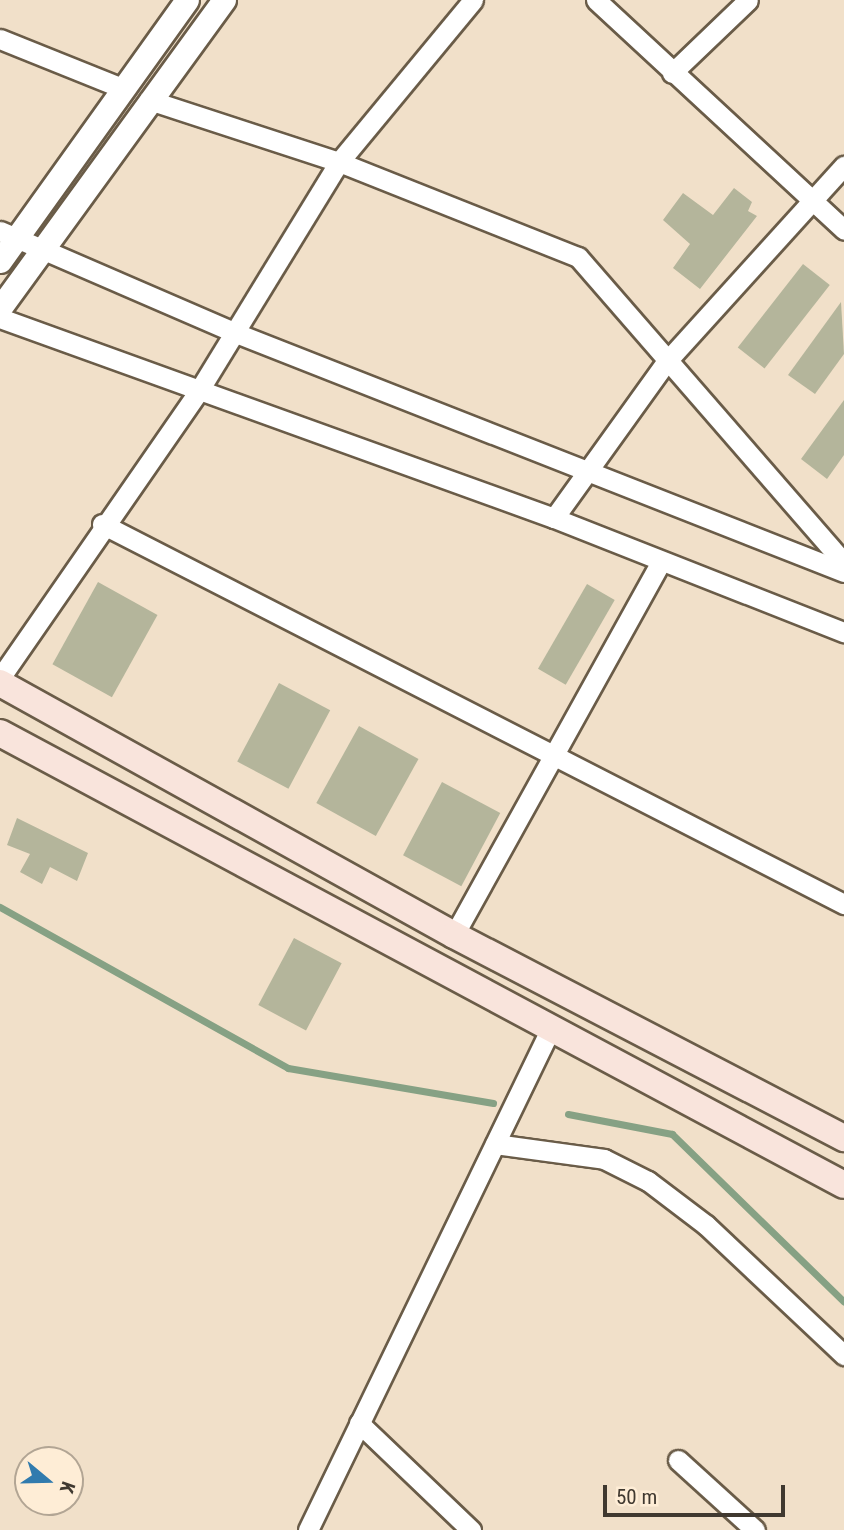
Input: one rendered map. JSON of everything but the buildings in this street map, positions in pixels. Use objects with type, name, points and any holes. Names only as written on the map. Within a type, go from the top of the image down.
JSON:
[{"type":"main road","points":[[0,681],[454,935],[844,1138]]},
{"type":"main road","points":[[2,740],[844,1185]]},
{"type":"street","points":[[0,261],[9,234],[187,0]]},
{"type":"street","points":[[0,308],[224,0]]},
{"type":"street","points":[[0,681],[102,524],[198,392],[339,162],[473,0]]},
{"type":"street","points":[[596,0],[844,230]]},
{"type":"street","points":[[672,73],[748,0]]},
{"type":"street","points":[[0,39],[122,88]]},
{"type":"street","points":[[149,100],[339,162],[578,257],[666,362],[844,563]]},
{"type":"street","points":[[554,518],[666,362],[811,197],[844,166]]},
{"type":"street","points":[[9,234],[236,333],[585,473],[844,572]]},
{"type":"street","points":[[0,318],[198,392],[554,518],[844,632]]},
{"type":"street","points":[[102,524],[844,904]]},
{"type":"street","points":[[454,935],[661,561]]},
{"type":"street","points":[[308,1530],[550,1030]]},
{"type":"street","points":[[495,1144],[604,1159],[648,1181],[706,1224],[844,1355]]},
{"type":"street","points":[[359,1423],[471,1530]]},
{"type":"street","points":[[678,1460],[755,1530]]},
{"type":"waterway","points":[[0,907],[288,1068],[493,1103]]},
{"type":"waterway","points":[[568,1114],[672,1134],[844,1302]]}]
